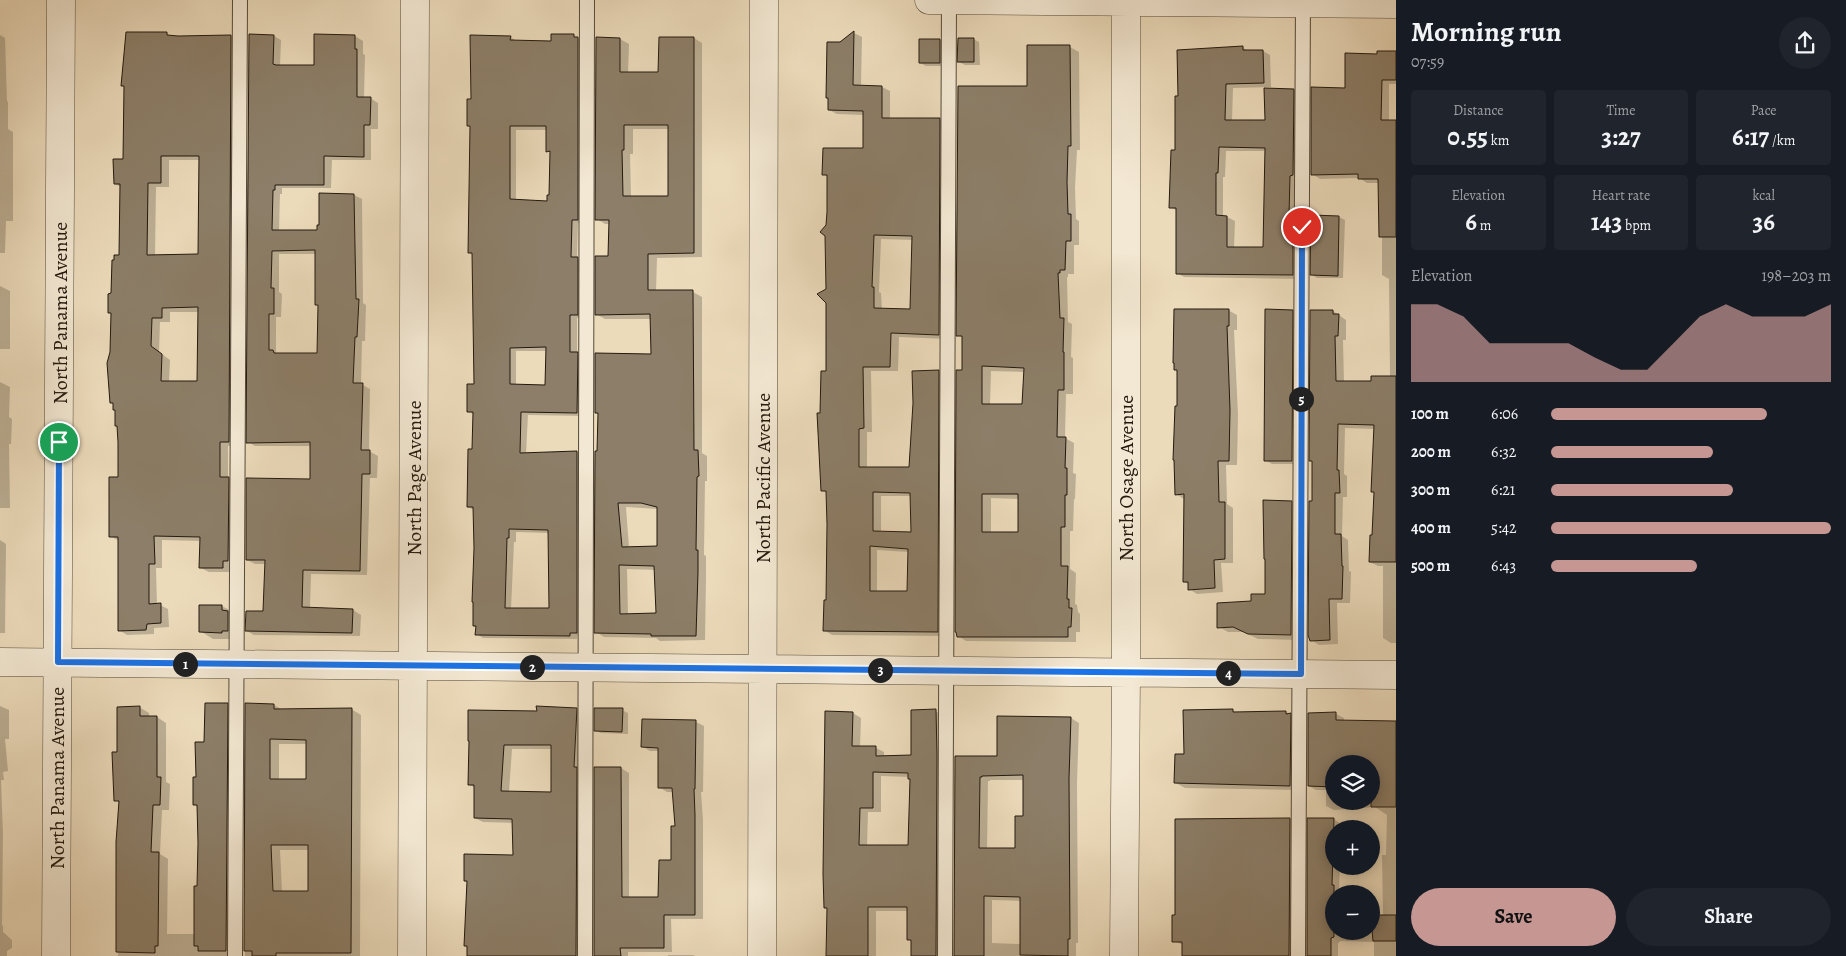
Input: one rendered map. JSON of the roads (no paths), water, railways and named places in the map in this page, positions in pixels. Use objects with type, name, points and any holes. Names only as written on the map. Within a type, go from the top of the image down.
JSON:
[{"type":"street","name":"North Panama Avenue","points":[[56,956],[61,0]]},
{"type":"street","name":"North Page Avenue","points":[[412,956],[415,0]]},
{"type":"street","name":"North Pacific Avenue","points":[[762,956],[764,0]]},
{"type":"street","points":[[929,0],[1396,4]]},
{"type":"street","name":"North Osage Avenue","points":[[1124,956],[1126,1]]},
{"type":"street","points":[[0,662],[1396,675]]},
{"type":"lane","points":[[235,956],[235,664],[240,0]]},
{"type":"lane","points":[[585,956],[587,0]]},
{"type":"lane","points":[[945,956],[949,0]]},
{"type":"lane","points":[[1298,956],[1301,674],[1303,2]]}]
